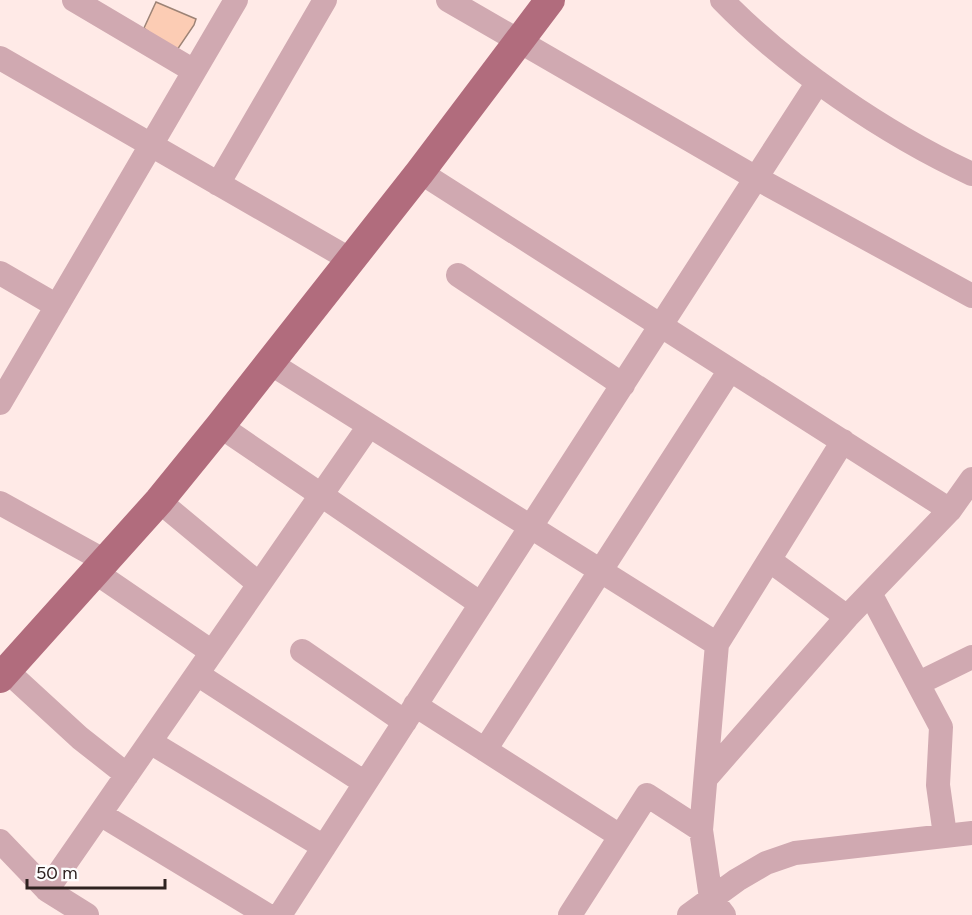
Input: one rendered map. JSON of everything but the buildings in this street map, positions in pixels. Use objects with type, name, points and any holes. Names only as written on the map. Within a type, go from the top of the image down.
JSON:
[{"type":"main road","points":[[4,675],[159,501],[220,426],[420,172],[550,0]]},
{"type":"street","points":[[74,0],[194,70]]},
{"type":"street","points":[[0,403],[236,0]]},
{"type":"street","points":[[218,184],[325,0]]},
{"type":"street","points":[[448,0],[756,178],[972,296]]},
{"type":"street","points":[[722,0],[740,19],[818,82],[894,131],[972,174]]},
{"type":"street","points":[[0,58],[351,260]]},
{"type":"street","points":[[280,915],[818,82]]},
{"type":"street","points":[[420,172],[950,510]]},
{"type":"street","points":[[0,273],[57,306]]},
{"type":"street","points":[[458,275],[622,385]]},
{"type":"street","points":[[270,363],[717,644]]},
{"type":"street","points":[[484,750],[730,370]]},
{"type":"street","points":[[220,426],[481,604]]},
{"type":"street","points":[[47,890],[369,426]]},
{"type":"street","points":[[717,906],[702,830],[717,644],[843,441]]},
{"type":"street","points":[[706,778],[847,617],[950,510],[972,479]]},
{"type":"street","points":[[159,501],[260,584]]},
{"type":"street","points":[[0,503],[100,566],[212,652]]},
{"type":"street","points":[[769,560],[847,617]]},
{"type":"street","points":[[870,593],[941,727],[938,785],[945,836]]},
{"type":"street","points":[[302,651],[410,713],[484,750],[620,836]]},
{"type":"street","points":[[919,683],[972,657]]},
{"type":"street","points":[[197,674],[365,783]]},
{"type":"street","points":[[4,675],[127,775]]},
{"type":"street","points":[[150,742],[324,847]]},
{"type":"street","points":[[570,915],[647,795],[702,830]]},
{"type":"street","points":[[100,814],[267,915]]},
{"type":"street","points":[[689,915],[717,906],[766,863],[795,853],[972,833]]},
{"type":"street","points":[[0,841],[47,890],[87,915]]}]
